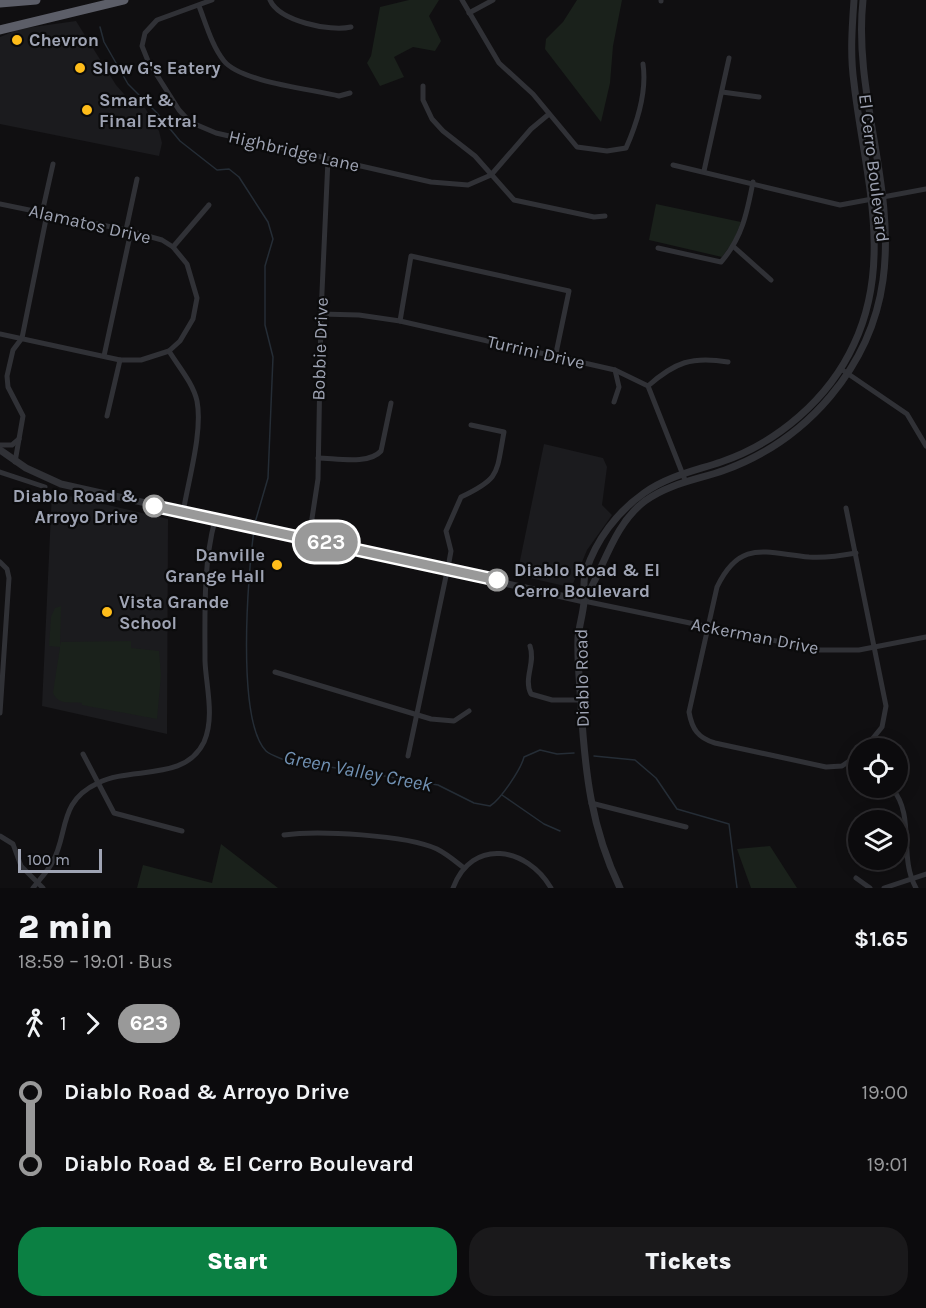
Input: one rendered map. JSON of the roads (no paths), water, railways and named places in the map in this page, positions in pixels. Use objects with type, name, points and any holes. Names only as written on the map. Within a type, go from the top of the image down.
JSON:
[{"type":"highway","points":[[0,5],[36,0]]},
{"type":"highway","points":[[0,30],[124,0]]},
{"type":"street","name":"Highbridge Lane","points":[[212,0],[157,20],[148,28],[143,39],[143,50],[148,62],[179,110],[190,122],[216,133],[430,182],[468,184],[491,175]]},
{"type":"street","points":[[270,0],[274,9],[288,18],[342,29],[351,27]]},
{"type":"street","points":[[462,0],[499,63],[533,94],[577,147],[607,151],[626,148],[634,129],[645,77],[643,64]]},
{"type":"street","points":[[468,13],[493,0]]},
{"type":"street","name":"El Cerro Boulevard","points":[[584,601],[594,584],[604,558],[635,511],[663,490],[685,480],[724,471],[788,438],[829,399],[872,324],[882,282],[885,240],[882,198],[863,81],[859,0]]},
{"type":"street","name":"El Cerro Boulevard","points":[[584,601],[585,573],[610,526],[643,494],[683,472],[721,462],[782,430],[844,371],[871,294],[876,251],[872,200],[854,83],[851,44],[859,0]]},
{"type":"street","points":[[199,6],[218,52],[232,68],[250,76],[339,96],[350,93]]},
{"type":"street","points":[[704,171],[729,58]]},
{"type":"street","points":[[423,86],[423,100],[432,118],[443,131],[475,156],[514,200],[594,217],[605,216]]},
{"type":"street","points":[[722,92],[759,97]]},
{"type":"street","points":[[491,175],[524,136],[549,114]]},
{"type":"street","name":"Bobbie Drive","points":[[309,538],[316,500],[328,159]]},
{"type":"street","points":[[15,462],[23,416],[8,387],[7,376],[13,350],[22,338],[53,164]]},
{"type":"street","points":[[674,165],[753,182],[840,205],[926,189]]},
{"type":"street","points":[[104,356],[136,179]]},
{"type":"street","points":[[658,248],[720,262],[734,247],[745,220],[753,182]]},
{"type":"street","name":"Alamatos Drive","points":[[0,204],[128,230],[162,240],[173,247],[190,270],[197,298],[193,319],[187,332],[169,351]]},
{"type":"street","points":[[173,247],[209,206]]},
{"type":"street","points":[[734,247],[771,280]]},
{"type":"street","points":[[400,321],[411,256],[569,291],[555,357]]},
{"type":"street","name":"Turrini Drive","points":[[321,314],[359,315],[400,321],[615,369],[648,386]]},
{"type":"street","points":[[0,334],[120,360],[141,360],[169,351],[193,390],[197,401],[196,431],[183,513]]},
{"type":"street","points":[[685,480],[648,386],[666,370],[689,360],[708,359],[728,362]]},
{"type":"street","points":[[107,416],[120,360]]},
{"type":"street","points":[[614,402],[619,387],[615,369]]},
{"type":"street","points":[[844,371],[907,414],[926,446]]},
{"type":"street","points":[[318,458],[377,456],[381,451],[391,403]]},
{"type":"street","points":[[408,756],[448,570],[451,551],[446,531],[460,497],[487,484],[496,474],[504,432],[471,425]]},
{"type":"street","points":[[0,445],[12,445],[21,438]]},
{"type":"street","points":[[0,450],[15,462],[61,484],[584,601]]},
{"type":"street","points":[[0,472],[45,487]]},
{"type":"street","points":[[846,508],[886,706],[882,727],[874,738]]},
{"type":"street","points":[[35,885],[53,862],[63,824],[72,805],[97,783],[182,764],[192,757],[204,740],[209,713],[205,661],[208,564],[215,520]]},
{"type":"street","points":[[848,762],[842,766],[826,767],[704,740],[691,724],[689,712],[717,587],[724,572],[735,560],[747,553],[761,550],[826,558],[856,553]]},
{"type":"street","points":[[0,562],[8,569],[9,578],[0,713]]},
{"type":"street","name":"Ackerman Drive","points":[[584,601],[820,650],[874,647],[926,637]]},
{"type":"street","name":"Diablo Road","points":[[584,601],[578,655],[586,781],[601,843],[620,888]]},
{"type":"street","points":[[530,646],[533,655],[528,687],[531,694],[552,700],[580,700]]},
{"type":"street","points":[[275,672],[431,719],[454,721],[470,711]]},
{"type":"street","points":[[83,754],[114,813],[182,831]]},
{"type":"street","points":[[898,798],[903,805],[911,880],[916,888]]},
{"type":"street","points":[[591,803],[686,826]]},
{"type":"street","points":[[284,835],[321,832],[412,842],[437,849],[464,868]]},
{"type":"street","points":[[0,836],[12,844],[21,866],[35,885],[43,888]]},
{"type":"street","points":[[453,888],[464,868],[481,856],[493,853],[518,856],[531,863],[551,888]]},
{"type":"street","points":[[884,888],[926,874]]},
{"type":"street","points":[[856,878],[870,888]]},
{"type":"waterway","name":"Green Valley Creek","points":[[100,27],[104,42],[128,84],[157,113],[180,141],[217,170],[229,169],[239,177],[268,222],[273,239],[265,266],[265,325],[273,357],[268,478],[254,526]]},
{"type":"waterway","name":"Green Valley Creek","points":[[254,530],[247,611],[247,679],[257,734],[267,752],[282,759],[438,785],[474,803],[490,806],[510,783],[524,757],[540,750],[557,754],[574,753]]},
{"type":"waterway","name":"Green Valley Creek","points":[[594,756],[635,760],[656,778],[677,809],[729,824],[737,888]]},
{"type":"waterway","points":[[502,795],[544,824],[560,831]]},
{"type":"place","name":"Chevron","points":[[17,40]]},
{"type":"place","name":"Slow G's Eatery","points":[[80,68]]},
{"type":"place","name":"Smart & Final Extra!","points":[[87,110]]},
{"type":"place","name":"Diablo Road & Arroyo Drive","points":[[154,506]]},
{"type":"place","name":"Danville Grange Hall","points":[[277,565]]},
{"type":"place","name":"Diablo Road & El Cerro Boulevard","points":[[497,580]]},
{"type":"place","name":"Vista Grande School","points":[[107,612]]}]
